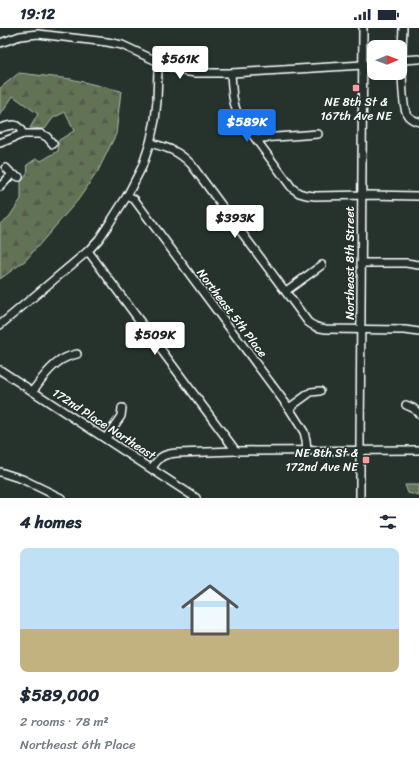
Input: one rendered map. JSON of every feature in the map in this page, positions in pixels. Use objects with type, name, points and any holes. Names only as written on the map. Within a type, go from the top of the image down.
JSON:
[{"type":"street","name":"Northeast 8th Street","points":[[360,498],[363,28]]},
{"type":"street","points":[[402,28],[402,40]]},
{"type":"street","points":[[0,43],[38,31],[122,45],[182,71],[196,73],[231,73],[362,65]]},
{"type":"street","points":[[407,60],[419,59]]},
{"type":"street","points":[[0,325],[88,251],[99,239],[127,196],[142,167],[150,142],[157,101],[158,70],[161,63]]},
{"type":"street","points":[[231,73],[234,106],[238,114],[292,188],[300,193],[315,196],[419,196]]},
{"type":"street","points":[[402,80],[403,102],[407,115],[419,122]]},
{"type":"street","points":[[0,128],[16,125],[20,128],[23,134]]},
{"type":"street","points":[[0,143],[23,134],[42,134],[53,144]]},
{"type":"street","points":[[258,141],[262,138],[318,134]]},
{"type":"street","points":[[150,142],[171,149],[182,155],[191,164],[308,322],[318,328],[326,329],[405,330],[419,332]]},
{"type":"street","points":[[0,187],[16,176],[6,168]]},
{"type":"street","name":"Northeast 5th Place","points":[[127,196],[134,199],[289,408],[304,432],[306,451]]},
{"type":"street","points":[[88,251],[236,451]]},
{"type":"street","points":[[361,263],[406,263],[419,265]]},
{"type":"street","points":[[286,291],[322,264]]},
{"type":"street","points":[[33,391],[41,379],[57,363],[64,358],[77,354]]},
{"type":"street","name":"172nd Place Northeast","points":[[0,370],[196,498]]},
{"type":"street","points":[[289,408],[311,392],[320,391]]},
{"type":"street","points":[[406,405],[413,408],[419,414]]},
{"type":"street","points":[[106,438],[121,416],[122,408]]},
{"type":"street","points":[[152,468],[162,456],[168,454],[236,451],[419,450]]},
{"type":"street","points":[[0,472],[22,479],[61,498]]},
{"type":"green space","points":[[19,73],[71,79],[121,91],[116,134],[98,171],[78,200],[26,260],[0,279],[0,224],[9,217],[21,199],[21,182],[27,174],[27,165],[37,158],[41,161],[58,151],[59,140],[74,131],[65,112],[53,118],[45,129],[30,128],[38,114],[13,96],[0,116],[0,88]]},
{"type":"green space","points":[[405,485],[419,485],[419,496],[408,493]]},
{"type":"place","name":"NE 8th St & 167th Ave NE","points":[[356,88]]},
{"type":"place","name":"NE 8th St & 172nd Ave NE","points":[[366,460]]}]
